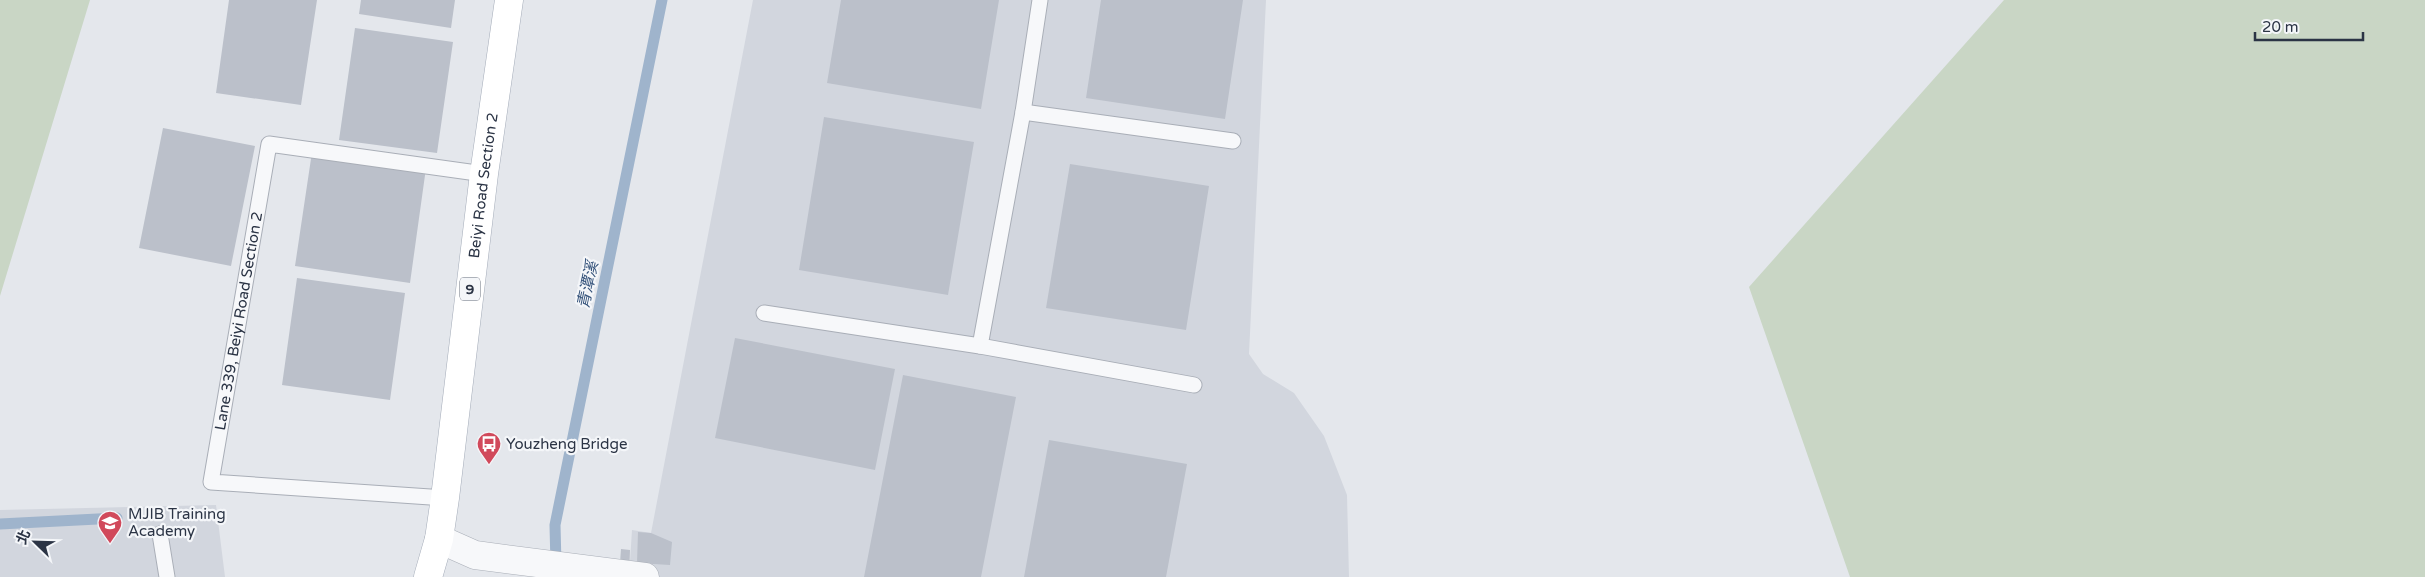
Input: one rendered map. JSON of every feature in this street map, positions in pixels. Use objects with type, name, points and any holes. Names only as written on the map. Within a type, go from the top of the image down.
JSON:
[{"type":"main road","name":"Beiyi Road Section 2","points":[[428,577],[438,539],[445,498],[484,174],[508,0]]},
{"type":"street","points":[[438,539],[475,555],[632,575]]},
{"type":"lane","points":[[980,346],[1023,112],[1040,0]]},
{"type":"lane","points":[[1023,112],[1233,141]]},
{"type":"lane","name":"Lane 339, Beiyi Road Section 2","points":[[445,498],[211,482],[270,144],[484,174]]},
{"type":"lane","points":[[764,313],[980,346],[1194,385]]},
{"type":"lane","points":[[160,534],[167,577]]},
{"type":"shaded area","points":[[753,0],[1266,0],[1249,354],[1263,374],[1294,393],[1324,436],[1347,495],[1349,577],[629,577],[632,530],[651,533]]},
{"type":"shaded area","name":"MJIB Training Academy","points":[[216,505],[225,577],[0,577],[0,510]]},
{"type":"green space","points":[[0,0],[90,0],[0,296]]},
{"type":"green space","points":[[2004,0],[2425,0],[2425,577],[1850,577],[1749,287]]},
{"type":"building","points":[[229,0],[317,0],[301,105],[216,93]]},
{"type":"building","points":[[361,0],[455,0],[451,28],[359,14]]},
{"type":"building","points":[[841,0],[999,0],[981,109],[827,83]]},
{"type":"building","points":[[1101,0],[1243,0],[1225,119],[1086,98]]},
{"type":"building","points":[[355,28],[453,42],[437,153],[339,140]]},
{"type":"building","points":[[824,117],[974,142],[948,295],[799,270]]},
{"type":"building","points":[[163,128],[255,146],[231,266],[139,248]]},
{"type":"building","points":[[312,152],[426,168],[410,283],[295,266]]},
{"type":"building","points":[[1070,164],[1209,186],[1186,330],[1046,308]]},
{"type":"building","points":[[297,278],[405,293],[390,400],[282,385]]},
{"type":"building","points":[[735,338],[895,369],[875,470],[715,438]]},
{"type":"building","points":[[903,375],[1016,397],[981,577],[864,577]]},
{"type":"building","points":[[1049,440],[1187,464],[1166,577],[1024,577]]},
{"type":"building","points":[[638,532],[651,533],[672,542],[670,565],[637,563]]},
{"type":"building","points":[[621,549],[630,550],[629,577],[619,577]]},
{"type":"waterway","name":"青潭溪","points":[[556,565],[555,525],[662,0]]},
{"type":"waterway","points":[[0,524],[117,518]]},
{"type":"place","name":"Youzheng Bridge","points":[[489,465]]},
{"type":"place","name":"MJIB Training Academy","points":[[110,544]]}]
